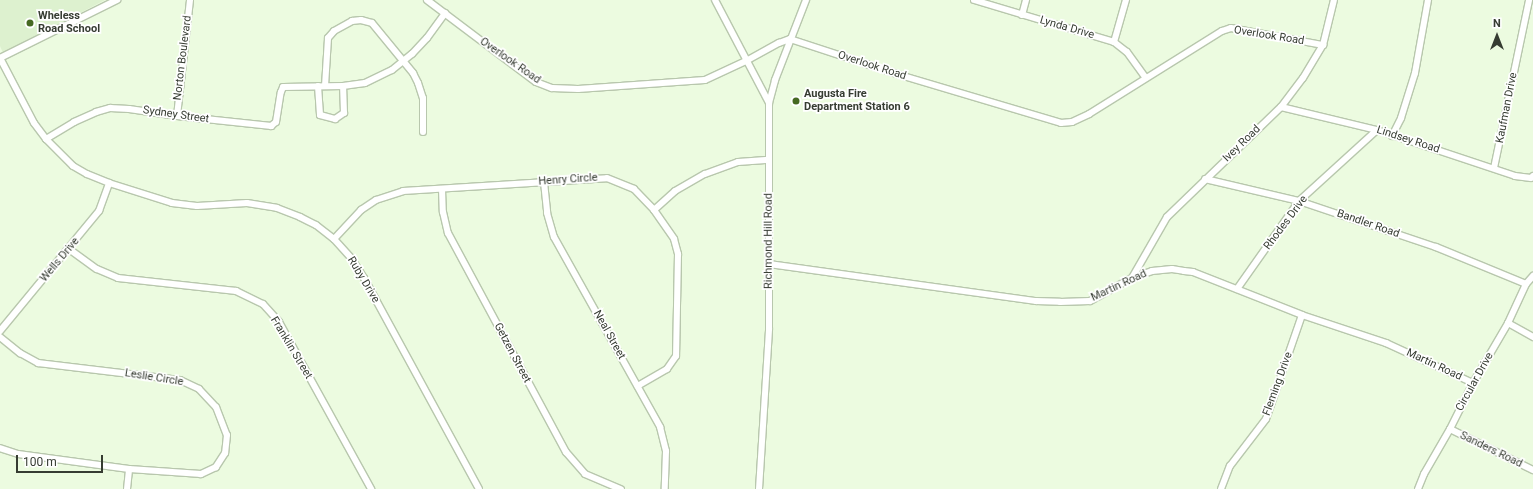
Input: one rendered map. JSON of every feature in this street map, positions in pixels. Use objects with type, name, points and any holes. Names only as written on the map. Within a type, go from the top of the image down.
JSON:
[{"type":"street","points":[[0,58],[117,0]]},
{"type":"street","name":"Norton Boulevard","points":[[177,116],[190,0]]},
{"type":"street","name":"Overlook Road","points":[[427,0],[536,82],[552,88],[578,89],[705,80],[790,39],[908,78],[1061,123],[1072,122],[1089,114],[1222,31],[1231,28],[1323,45]]},
{"type":"street","points":[[715,0],[769,103]]},
{"type":"street","name":"Richmond Hill Road","points":[[759,489],[769,328],[769,103],[775,80],[806,0]]},
{"type":"street","name":"Lynda Drive","points":[[974,0],[1114,42],[1127,52],[1146,78]]},
{"type":"street","points":[[1022,15],[1026,0]]},
{"type":"street","points":[[1114,42],[1126,0]]},
{"type":"street","name":"Ivey Road","points":[[1132,278],[1167,217],[1281,107],[1314,63],[1323,45],[1334,0]]},
{"type":"street","points":[[1392,136],[1401,118],[1415,73],[1428,0]]},
{"type":"street","name":"Kaufman Drive","points":[[1494,168],[1529,0]]},
{"type":"street","points":[[343,86],[344,113],[335,119],[320,115],[318,86],[343,86],[365,83],[392,70],[428,38],[445,13]]},
{"type":"street","points":[[326,86],[328,38],[334,31],[352,21],[361,20],[372,23],[413,74],[423,98],[423,132]]},
{"type":"street","name":"Ruby Drive","points":[[0,58],[34,123],[46,140],[73,166],[109,183],[176,204],[197,206],[247,204],[270,206],[300,217],[316,225],[334,239],[358,267],[479,489]]},
{"type":"street","name":"Sydney Street","points":[[46,140],[74,122],[96,112],[110,108],[130,109],[177,116],[271,126],[276,122],[283,87],[318,86]]},
{"type":"street","name":"Lindsey Road","points":[[1281,107],[1377,130],[1515,176],[1531,178],[1533,176]]},
{"type":"street","name":"Rhodes Drive","points":[[1237,289],[1299,201],[1377,130]]},
{"type":"street","points":[[654,210],[675,191],[705,174],[738,162],[769,160]]},
{"type":"street","name":"Henry Circle","points":[[334,239],[361,210],[376,200],[396,193],[442,188],[607,178],[634,189],[654,210],[674,239],[678,254],[676,356],[667,369],[637,386]]},
{"type":"street","name":"Bandler Road","points":[[1205,179],[1299,201],[1436,247],[1526,284]]},
{"type":"street","name":"Neal Street","points":[[544,182],[547,213],[554,236],[660,428],[666,451],[665,489]]},
{"type":"street","name":"Wells Drive","points":[[0,331],[100,211],[109,183]]},
{"type":"street","name":"Getzen Street","points":[[442,188],[443,212],[448,233],[566,452],[585,474],[621,489]]},
{"type":"street","name":"Franklin Street","points":[[69,249],[97,269],[118,278],[236,291],[263,304],[279,322],[370,489]]},
{"type":"street","name":"Martin Road","points":[[769,264],[1036,301],[1090,301],[1132,278],[1152,271],[1172,269],[1193,272],[1302,315],[1386,343],[1473,383]]},
{"type":"street","name":"Circular Drive","points":[[1418,489],[1424,474],[1450,429],[1473,383],[1508,323],[1526,284],[1533,276]]},
{"type":"street","name":"Fleming Drive","points":[[1221,489],[1230,466],[1266,419],[1302,315]]},
{"type":"street","points":[[1508,323],[1533,337]]},
{"type":"street","name":"Leslie Circle","points":[[0,337],[20,353],[38,363],[180,380],[199,389],[216,407],[227,434],[225,453],[216,467],[201,474],[129,469],[18,454],[0,448]]},
{"type":"street","name":"Sanders Road","points":[[1450,429],[1533,470]]},
{"type":"street","points":[[127,489],[129,469]]},
{"type":"shaded area","name":"Wheless Road School","points":[[0,0],[105,0],[3,53],[0,46]]},
{"type":"place","name":"Wheless Road School","points":[[30,23]]},
{"type":"place","name":"Augusta Fire Department Station 6","points":[[796,101]]}]
